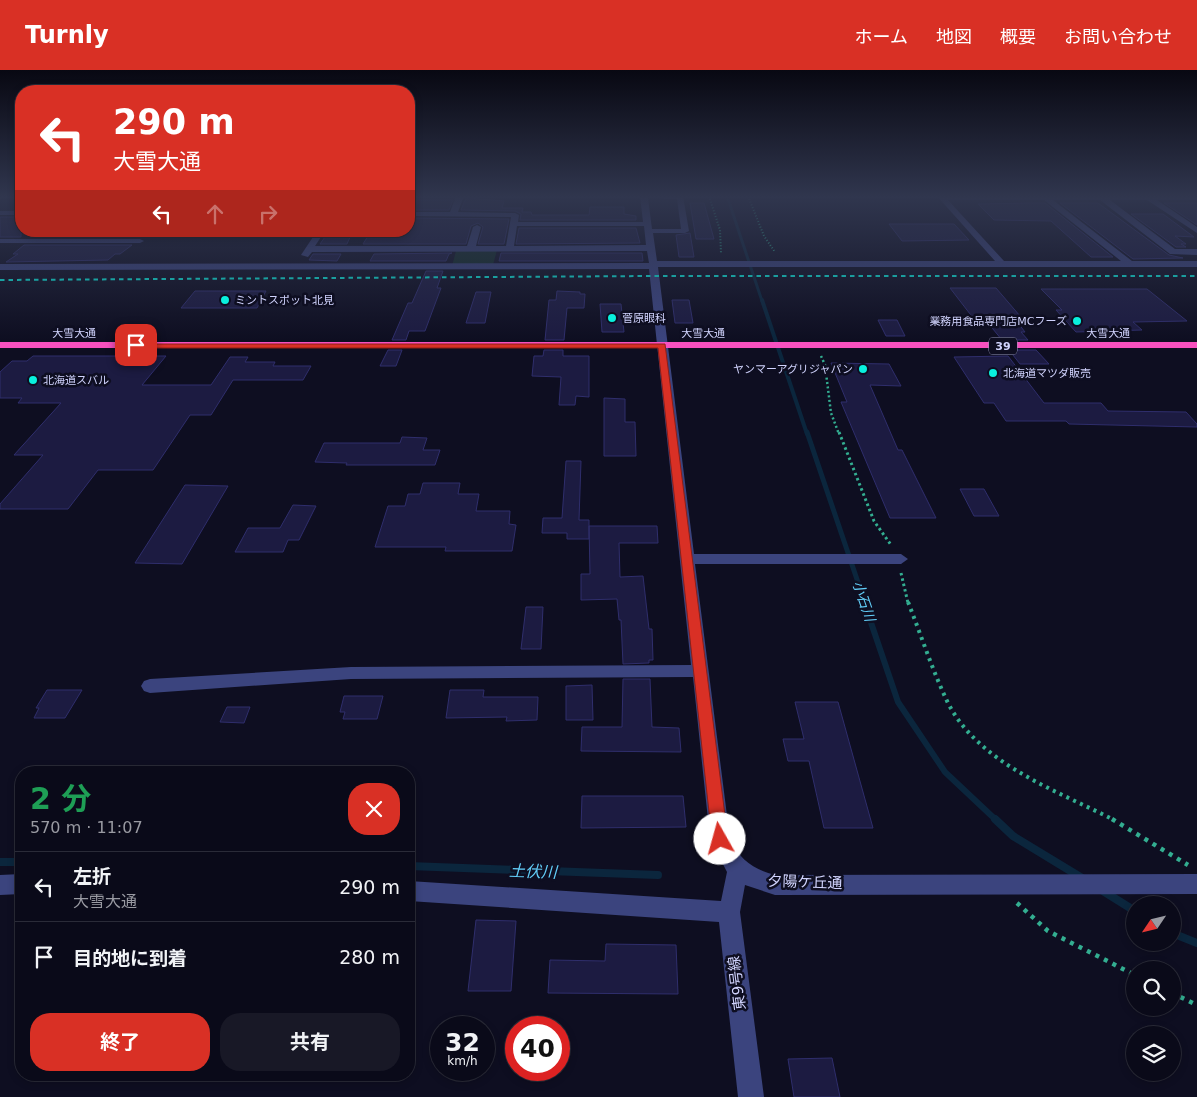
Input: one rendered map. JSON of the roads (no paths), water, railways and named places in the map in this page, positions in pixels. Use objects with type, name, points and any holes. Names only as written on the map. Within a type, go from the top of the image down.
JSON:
[{"type":"highway","name":"大雪大通","points":[[0,345],[1197,346]]},
{"type":"street","points":[[296,267],[312,244]]},
{"type":"street","points":[[471,248],[472,244]]},
{"type":"street","points":[[510,248],[511,244]]},
{"type":"street","points":[[650,244],[720,839],[738,870]]},
{"type":"street","points":[[984,244],[1002,264]]},
{"type":"street","points":[[1104,244],[1130,264]]},
{"type":"street","points":[[1162,244],[1173,252],[1197,252]]},
{"type":"street","points":[[309,249],[394,245],[471,248],[651,248]]},
{"type":"street","points":[[0,267],[1197,264]]},
{"type":"street","points":[[687,559],[895,559]]},
{"type":"street","points":[[150,686],[351,673],[700,671]]},
{"type":"street","name":"夕陽ケ丘通","points":[[738,870],[756,880],[775,884],[1002,884],[1194,879]]},
{"type":"street","name":"東9号線","points":[[738,870],[728,912],[751,1097]]},
{"type":"street","points":[[0,885],[15,884]]},
{"type":"street","points":[[415,891],[728,912]]},
{"type":"waterway","name":"小石川","points":[[743,244],[762,301]]},
{"type":"waterway","name":"小石川","points":[[762,300],[807,434]]},
{"type":"waterway","name":"小石川","points":[[807,432],[865,603]]},
{"type":"waterway","name":"小石川","points":[[864,602],[898,702],[945,772],[996,820]]},
{"type":"waterway","name":"小石川","points":[[995,819],[1013,836],[1082,878]]},
{"type":"waterway","name":"土伏川","points":[[0,862],[15,862]]},
{"type":"waterway","name":"土伏川","points":[[415,866],[658,875]]},
{"type":"waterway","name":"小石川","points":[[1103,891],[1126,905]]},
{"type":"waterway","name":"小石川","points":[[1181,937],[1197,943]]},
{"type":"railway","points":[[0,280],[653,276],[1197,276]]},
{"type":"place","name":"ミントスポット北見","points":[[225,300]]},
{"type":"place","name":"菅原眼科","points":[[612,318]]},
{"type":"place","name":"業務用食品専門店MCフーズ","points":[[1077,321]]},
{"type":"place","name":"ヤンマーアグリジャパン","points":[[863,369]]},
{"type":"place","name":"北海道マツダ販売","points":[[993,373]]},
{"type":"place","name":"北海道スバル","points":[[33,380]]}]
